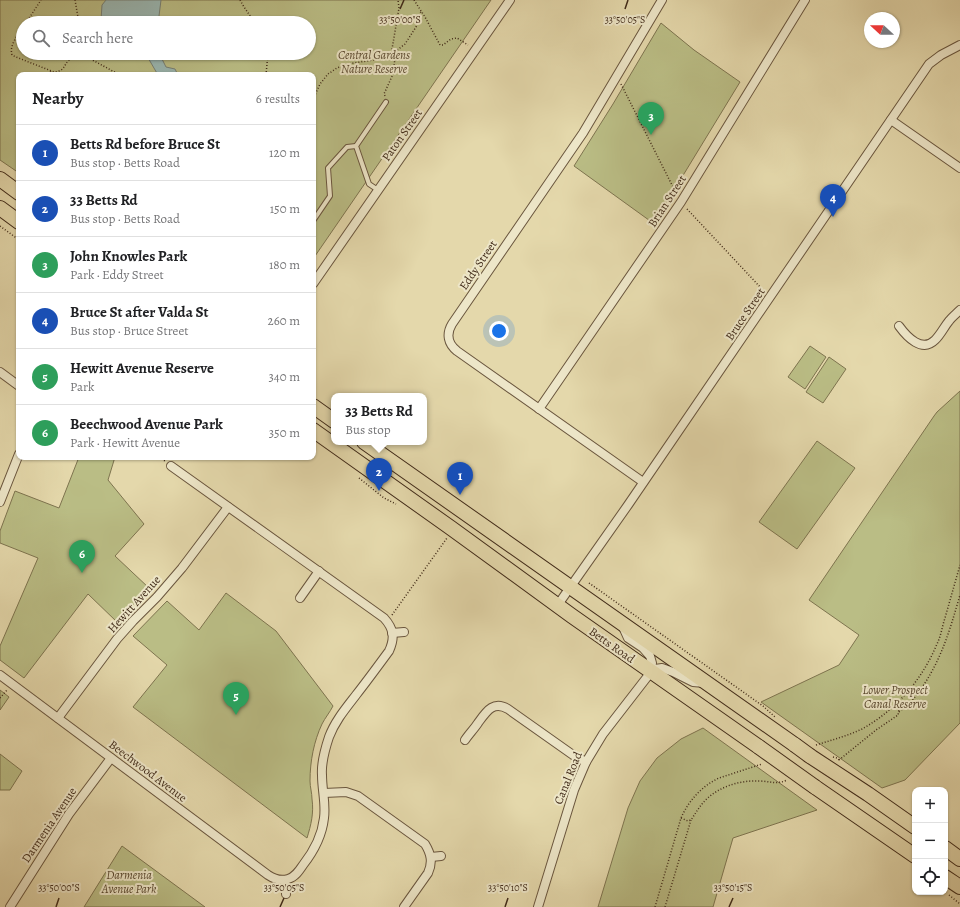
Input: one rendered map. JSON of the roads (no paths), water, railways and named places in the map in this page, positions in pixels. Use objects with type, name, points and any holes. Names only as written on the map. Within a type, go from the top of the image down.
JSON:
[{"type":"highway","points":[[0,179],[16,191]]},
{"type":"highway","points":[[0,208],[16,220]]},
{"type":"highway","points":[[316,408],[331,419]]},
{"type":"highway","name":"Betts Road","points":[[316,432],[331,443]]},
{"type":"highway","name":"Betts Road","points":[[334,445],[650,672],[912,854]]},
{"type":"highway","name":"Betts Road","points":[[368,445],[706,684],[912,825]]},
{"type":"highway","points":[[948,850],[960,859]]},
{"type":"highway","points":[[948,878],[960,887]]},
{"type":"street","name":"Paton Street","points":[[316,280],[510,0]]},
{"type":"street","name":"Eddy Street","points":[[643,482],[453,348],[449,340],[449,331],[452,324],[583,134],[662,0]]},
{"type":"street","name":"Brian Street","points":[[539,409],[681,202],[805,0]]},
{"type":"street","name":"Bruce Street","points":[[558,606],[929,64],[941,55],[960,45]]},
{"type":"street","points":[[891,120],[960,168]]},
{"type":"street","points":[[899,326],[917,343],[923,345],[928,344],[935,340],[950,319],[960,310]]},
{"type":"street","points":[[0,372],[16,384]]},
{"type":"street","points":[[0,502],[17,460]]},
{"type":"street","points":[[171,466],[384,618],[390,625],[392,642],[389,651],[340,716],[330,734],[324,751],[322,767],[324,818],[321,835],[314,850],[297,873],[291,878],[285,880],[286,894]]},
{"type":"street","name":"Hewitt Avenue","points":[[58,718],[117,639],[179,572],[228,507]]},
{"type":"street","points":[[300,598],[319,571]]},
{"type":"street","points":[[621,624],[628,638],[643,648],[650,656],[652,664],[650,672]]},
{"type":"street","points":[[392,633],[404,632]]},
{"type":"street","points":[[650,672],[655,669],[662,668],[693,682],[706,684]]},
{"type":"street","name":"Canal Road","points":[[538,907],[574,790],[586,762],[603,734],[650,672]]},
{"type":"street","name":"Beechwood Avenue","points":[[0,674],[268,876],[275,879],[285,880]]},
{"type":"street","points":[[465,740],[486,712],[496,702],[573,755],[586,762]]},
{"type":"street","name":"Darmenia Avenue","points":[[10,907],[69,814],[111,758]]},
{"type":"street","points":[[324,793],[346,792],[354,794],[362,798],[423,842],[431,857],[431,865],[428,873],[404,907]]},
{"type":"street","points":[[431,857],[441,856]]},
{"type":"lane","points":[[316,217],[330,196],[328,168],[347,147],[356,146],[386,102]]},
{"type":"lane","points":[[356,146],[370,184],[378,190]]},
{"type":"water","points":[[106,0],[161,0],[159,16],[101,16],[102,5]]},
{"type":"water","points":[[149,60],[162,60],[166,67],[175,69],[176,72],[156,72]]},
{"type":"place","name":"John Knowles Park","points":[[651,135]]},
{"type":"place","name":"Bruce St after Valda St","points":[[833,217]]},
{"type":"place","name":"33 Betts Rd","points":[[379,491]]},
{"type":"place","name":"Betts Rd before Bruce St","points":[[460,495]]},
{"type":"place","name":"Beechwood Avenue Park","points":[[82,573]]},
{"type":"place","name":"Hewitt Avenue Reserve","points":[[236,715]]},
{"type":"park label","name":"Central Gardens Nature Reserve","points":[[374,62]]},
{"type":"park label","name":"Lower Prospect Canal Reserve","points":[[895,697]]},
{"type":"park label","name":"Darmenia Avenue Park","points":[[129,882]]}]
